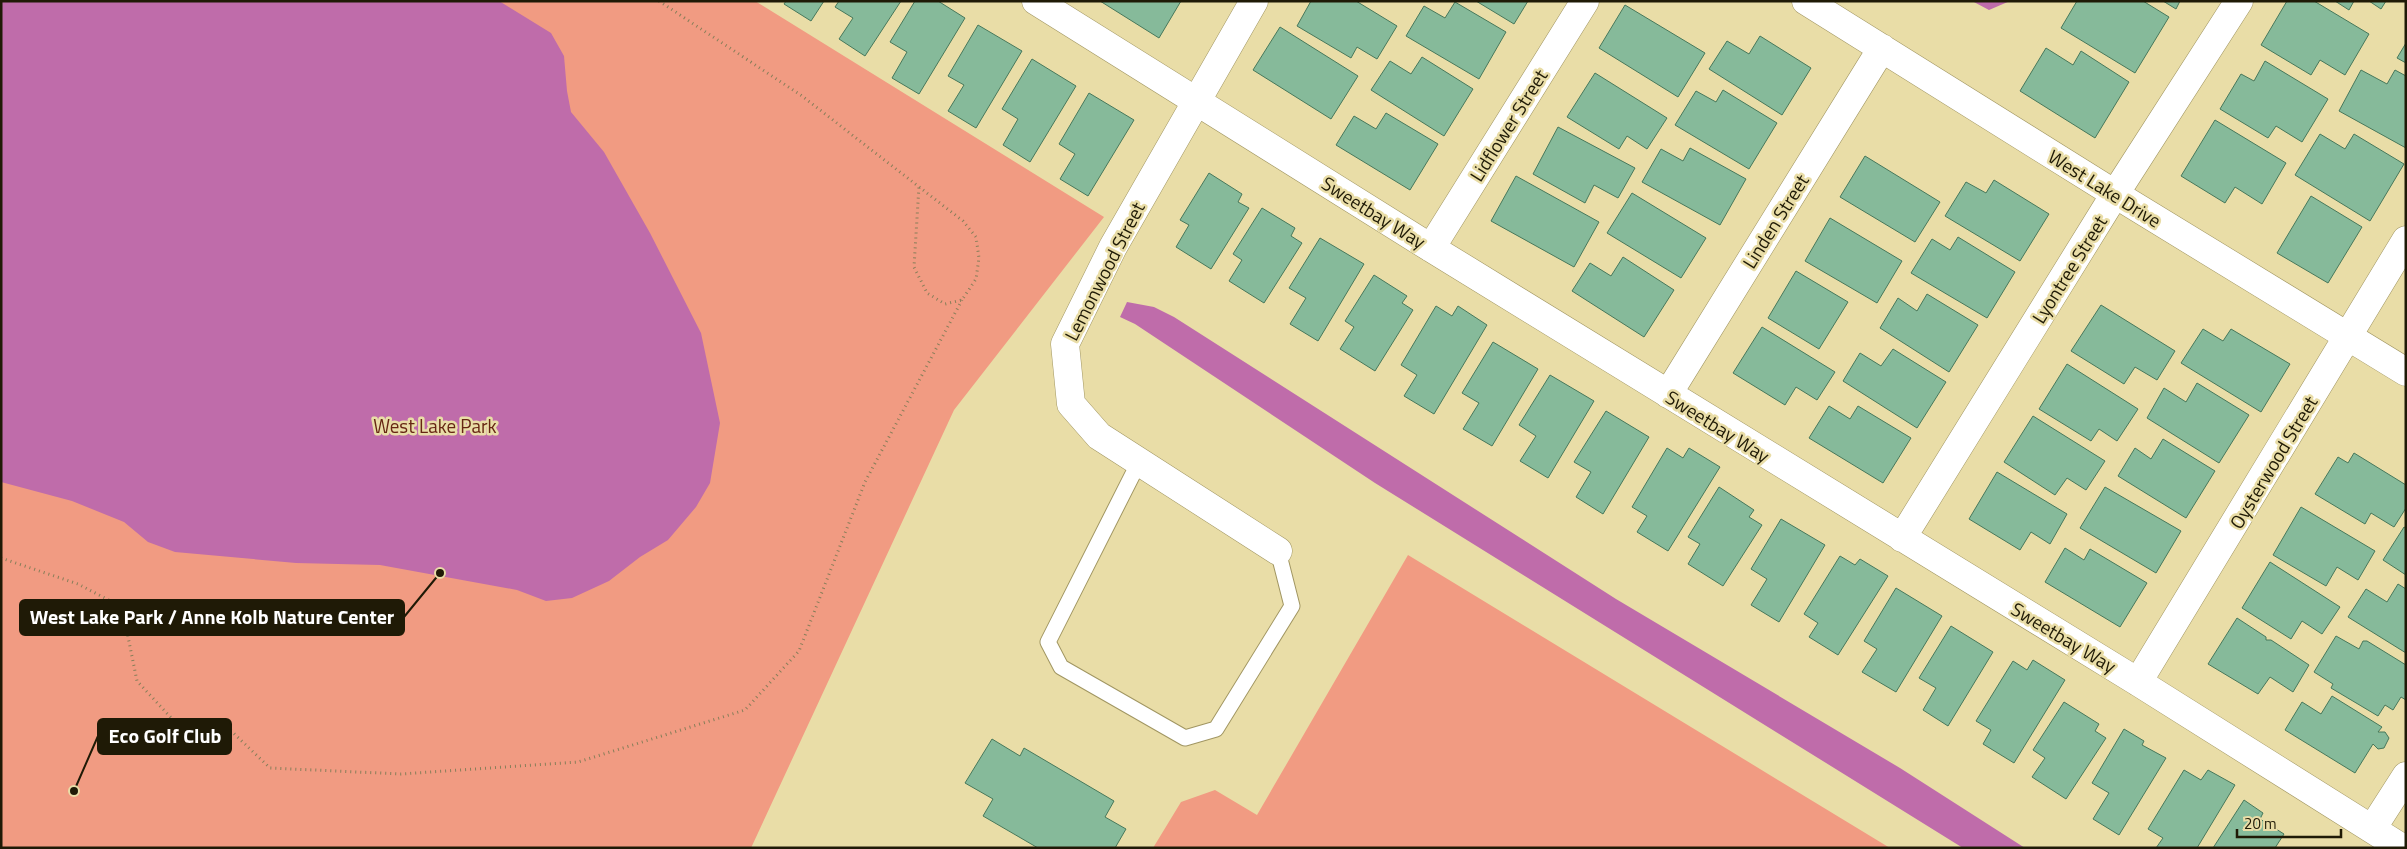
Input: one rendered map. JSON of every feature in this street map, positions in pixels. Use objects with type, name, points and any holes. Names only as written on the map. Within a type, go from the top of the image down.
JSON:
[{"type":"street","name":"Sweetbay Way","points":[[1036,1],[1431,248],[2138,682],[2402,848]]},
{"type":"street","name":"Lemonwood Street","points":[[1254,1],[1113,247],[1065,344],[1071,404],[1098,436],[1278,551]]},
{"type":"street","name":"Lidflower Street","points":[[1431,248],[1585,1]]},
{"type":"street","name":"West Lake Drive","points":[[1806,1],[2115,194],[2406,372]]},
{"type":"street","name":"Lyontree Street","points":[[1902,538],[2115,194],[2239,1]]},
{"type":"street","name":"Linden Street","points":[[1668,394],[1882,48]]},
{"type":"street","name":"Oysterwood Street","points":[[2138,682],[2349,337],[2406,240]]},
{"type":"street","points":[[2372,829],[2406,776]]},
{"type":"lane","points":[[1139,462],[1048,642],[1060,667],[1185,738],[1216,730],[1292,606],[1278,551]]},
{"type":"path","points":[[1,558],[78,584],[122,607],[137,681],[175,722],[225,725],[270,768],[401,774],[578,762],[745,710],[799,651],[865,482],[962,300],[976,280],[978,258],[976,237],[963,221],[802,96],[659,1]]},
{"type":"path","points":[[919,186],[914,267],[927,293],[945,304],[962,300]]},
{"type":"green space","name":"West Lake Park","points":[[1,1],[755,1],[1104,217],[954,410],[751,848],[1,848]]},
{"type":"green space","points":[[1408,555],[1890,848],[1153,848],[1181,802],[1215,790],[1257,815]]},
{"type":"shaded area","points":[[1,1],[499,1],[551,33],[564,56],[571,112],[604,152],[650,233],[701,333],[720,423],[710,483],[696,507],[668,540],[640,557],[609,581],[572,598],[546,601],[517,590],[380,565],[296,563],[175,552],[148,542],[124,522],[72,501],[1,482]]},
{"type":"shaded area","points":[[1972,1],[2010,1],[1989,10]]},
{"type":"shaded area","points":[[1127,302],[1154,307],[1174,317],[1616,599],[1900,768],[2025,848],[1963,848],[1375,483],[1135,324],[1120,317]]},
{"type":"building","points":[[786,1],[824,1],[811,21],[784,4]]},
{"type":"building","points":[[839,1],[901,1],[865,56],[839,39],[853,18],[835,7]]},
{"type":"building","points":[[915,1],[938,1],[965,18],[919,94],[892,78],[907,52],[890,42]]},
{"type":"building","points":[[1100,1],[1181,1],[1159,38]]},
{"type":"building","points":[[1311,1],[1356,1],[1397,26],[1377,59],[1357,47],[1351,58],[1297,26]]},
{"type":"building","points":[[1476,1],[1528,1],[1514,24]]},
{"type":"building","points":[[2077,1],[2143,1],[2169,17],[2135,73],[2061,28]]},
{"type":"building","points":[[2163,1],[2180,1],[2176,9]]},
{"type":"building","points":[[2287,1],[2314,1],[2369,34],[2345,75],[2320,60],[2311,75],[2261,45]]},
{"type":"building","points":[[2335,1],[2354,1],[2349,10]]},
{"type":"building","points":[[2369,1],[2386,1],[2381,9]]},
{"type":"building","points":[[1455,2],[1506,32],[1479,79],[1406,36],[1424,6],[1445,18]]},
{"type":"building","points":[[1625,5],[1705,53],[1678,97],[1599,48]]},
{"type":"building","points":[[978,25],[1022,51],[976,128],[948,111],[964,85],[948,76]]},
{"type":"building","points":[[1280,27],[1358,76],[1331,119],[1253,70]]},
{"type":"building","points":[[1760,36],[1811,68],[1782,115],[1709,69],[1727,41],[1749,54]]},
{"type":"building","points":[[2406,43],[2406,63],[2397,58]]},
{"type":"building","points":[[2046,48],[2073,65],[2081,51],[2129,82],[2095,138],[2020,91]]},
{"type":"building","points":[[1422,57],[1473,89],[1444,136],[1371,90],[1390,61],[1411,74]]},
{"type":"building","points":[[1032,59],[1076,86],[1030,162],[1003,145],[1018,119],[1002,109]]},
{"type":"building","points":[[2265,61],[2328,99],[2302,142],[2276,126],[2268,138],[2220,109],[2241,74],[2254,81]]},
{"type":"building","points":[[2361,70],[2387,84],[2395,70],[2406,76],[2406,148],[2339,111]]},
{"type":"building","points":[[1595,73],[1667,118],[1647,149],[1627,136],[1619,149],[1567,117]]},
{"type":"building","points":[[1723,90],[1777,123],[1749,169],[1675,125],[1696,91],[1716,102]]},
{"type":"building","points":[[1089,93],[1134,120],[1088,196],[1060,179],[1075,154],[1059,144]]},
{"type":"building","points":[[1386,113],[1438,144],[1410,190],[1336,145],[1354,116],[1376,129]]},
{"type":"building","points":[[2215,120],[2286,163],[2262,204],[2235,187],[2225,203],[2181,176]]},
{"type":"building","points":[[1558,127],[1635,168],[1618,198],[1594,185],[1585,203],[1533,174]]},
{"type":"building","points":[[2320,134],[2345,149],[2354,134],[2404,164],[2370,221],[2295,175]]},
{"type":"building","points":[[1690,148],[1746,179],[1720,225],[1642,182],[1661,149],[1683,161]]},
{"type":"building","points":[[1865,156],[1940,202],[1915,242],[1840,197]]},
{"type":"building","points":[[1209,173],[1242,194],[1238,202],[1249,208],[1211,269],[1176,247],[1189,225],[1180,220]]},
{"type":"building","points":[[1516,176],[1599,222],[1574,267],[1491,221]]},
{"type":"building","points":[[1994,180],[2049,214],[2020,261],[1945,216],[1966,182],[1986,193]]},
{"type":"building","points":[[1632,193],[1706,238],[1681,278],[1607,233]]},
{"type":"building","points":[[2311,196],[2362,227],[2328,283],[2277,253]]},
{"type":"building","points":[[1262,208],[1295,228],[1291,236],[1302,243],[1264,303],[1229,281],[1242,260],[1233,254]]},
{"type":"building","points":[[1830,218],[1902,261],[1877,303],[1805,261]]},
{"type":"building","points":[[1958,237],[2015,272],[1987,318],[1911,273],[1932,239],[1950,250]]},
{"type":"building","points":[[1320,238],[1364,264],[1318,341],[1290,324],[1306,298],[1289,288]]},
{"type":"building","points":[[1623,257],[1674,290],[1644,337],[1572,291],[1590,263],[1611,276]]},
{"type":"building","points":[[1796,271],[1848,302],[1819,349],[1768,318]]},
{"type":"building","points":[[1374,275],[1407,296],[1402,303],[1413,310],[1375,371],[1340,349],[1354,327],[1345,321]]},
{"type":"building","points":[[1927,294],[1978,325],[1949,372],[1880,328],[1898,298],[1917,311]]},
{"type":"building","points":[[2101,305],[2175,351],[2157,380],[2135,367],[2124,384],[2071,351]]},
{"type":"building","points":[[1436,306],[1452,316],[1458,306],[1487,325],[1434,414],[1404,396],[1417,375],[1401,365]]},
{"type":"building","points":[[1762,327],[1835,372],[1817,400],[1796,387],[1785,405],[1733,373]]},
{"type":"building","points":[[2203,329],[2223,341],[2231,329],[2290,364],[2261,412],[2181,363]]},
{"type":"building","points":[[1493,342],[1538,369],[1492,446],[1463,429],[1479,403],[1462,393]]},
{"type":"building","points":[[1893,349],[1946,382],[1917,428],[1843,381],[1860,353],[1881,366]]},
{"type":"building","points":[[2067,364],[2138,409],[2117,441],[2099,429],[2091,441],[2039,409]]},
{"type":"building","points":[[1550,375],[1594,401],[1548,478],[1520,461],[1536,436],[1519,425]]},
{"type":"building","points":[[2197,383],[2249,415],[2219,463],[2147,418],[2164,388],[2186,402]]},
{"type":"building","points":[[1829,406],[1850,419],[1858,406],[1911,438],[1883,483],[1809,438]]},
{"type":"building","points":[[1606,411],[1649,437],[1603,514],[1576,497],[1591,472],[1574,462]]},
{"type":"building","points":[[2033,416],[2105,461],[2086,490],[2067,478],[2055,495],[2004,462]]},
{"type":"building","points":[[2163,439],[2215,471],[2186,518],[2118,476],[2135,448],[2151,459]]},
{"type":"building","points":[[1667,448],[1683,458],[1689,448],[1720,467],[1668,551],[1637,532],[1647,516],[1632,507]]},
{"type":"building","points":[[2354,453],[2406,485],[2406,508],[2394,527],[2371,513],[2365,524],[2315,494],[2338,457],[2348,463]]},
{"type":"building","points":[[1997,472],[2067,514],[2050,544],[2031,532],[2020,550],[1969,519]]},
{"type":"building","points":[[1719,487],[1754,510],[1749,517],[1762,525],[1723,586],[1688,564],[1700,544],[1688,537]]},
{"type":"building","points":[[2105,487],[2181,531],[2156,573],[2080,528]]},
{"type":"building","points":[[2301,507],[2375,551],[2358,580],[2337,567],[2326,586],[2273,555]]},
{"type":"building","points":[[1781,519],[1825,545],[1779,622],[1751,605],[1767,579],[1751,569]]},
{"type":"building","points":[[2404,527],[2406,528],[2406,575],[2383,560]]},
{"type":"building","points":[[2065,548],[2084,560],[2090,549],[2147,583],[2120,627],[2045,582]]},
{"type":"building","points":[[1840,556],[1855,565],[1860,559],[1888,576],[1838,655],[1809,637],[1818,623],[1804,614]]},
{"type":"building","points":[[2270,562],[2340,607],[2322,634],[2302,621],[2291,639],[2242,608]]},
{"type":"building","points":[[2398,584],[2406,589],[2406,653],[2348,617],[2366,589],[2387,602]]},
{"type":"building","points":[[1896,588],[1942,616],[1896,692],[1862,672],[1877,649],[1864,641]]},
{"type":"building","points":[[2237,618],[2266,637],[2266,640],[2271,640],[2309,665],[2293,692],[2270,677],[2258,694],[2208,664]]},
{"type":"building","points":[[1951,626],[1993,652],[1948,726],[1923,710],[1936,688],[1919,678]]},
{"type":"building","points":[[2336,636],[2359,649],[2363,641],[2367,641],[2406,665],[2406,700],[2401,697],[2393,710],[2385,705],[2378,716],[2331,688],[2333,684],[2314,672]]},
{"type":"building","points":[[2033,660],[2065,680],[2014,763],[1983,744],[1991,730],[1976,721],[2013,661],[2027,670]]},
{"type":"building","points":[[2332,696],[2382,727],[2378,732],[2385,732],[2389,738],[2384,748],[2378,749],[2373,744],[2355,773],[2285,730],[2302,702],[2321,714]]},
{"type":"building","points":[[2064,702],[2099,724],[2095,731],[2106,738],[2066,799],[2032,777],[2045,758],[2033,750]]},
{"type":"building","points":[[2124,729],[2144,741],[2142,745],[2166,758],[2119,835],[2093,819],[2109,793],[2092,783]]},
{"type":"building","points":[[992,739],[1020,756],[1024,748],[1114,801],[1105,817],[1126,829],[1115,848],[1038,848],[983,816],[993,799],[965,783]]},
{"type":"building","points":[[2184,770],[2201,780],[2208,770],[2235,785],[2197,848],[2156,848],[2163,838],[2148,829]]},
{"type":"building","points":[[2244,800],[2263,813],[2260,819],[2284,834],[2275,848],[2213,848]]},
{"type":"place","name":"West Lake Park / Anne Kolb Nature Center","points":[[440,573]]},
{"type":"place","name":"Eco Golf Club","points":[[74,791]]}]
